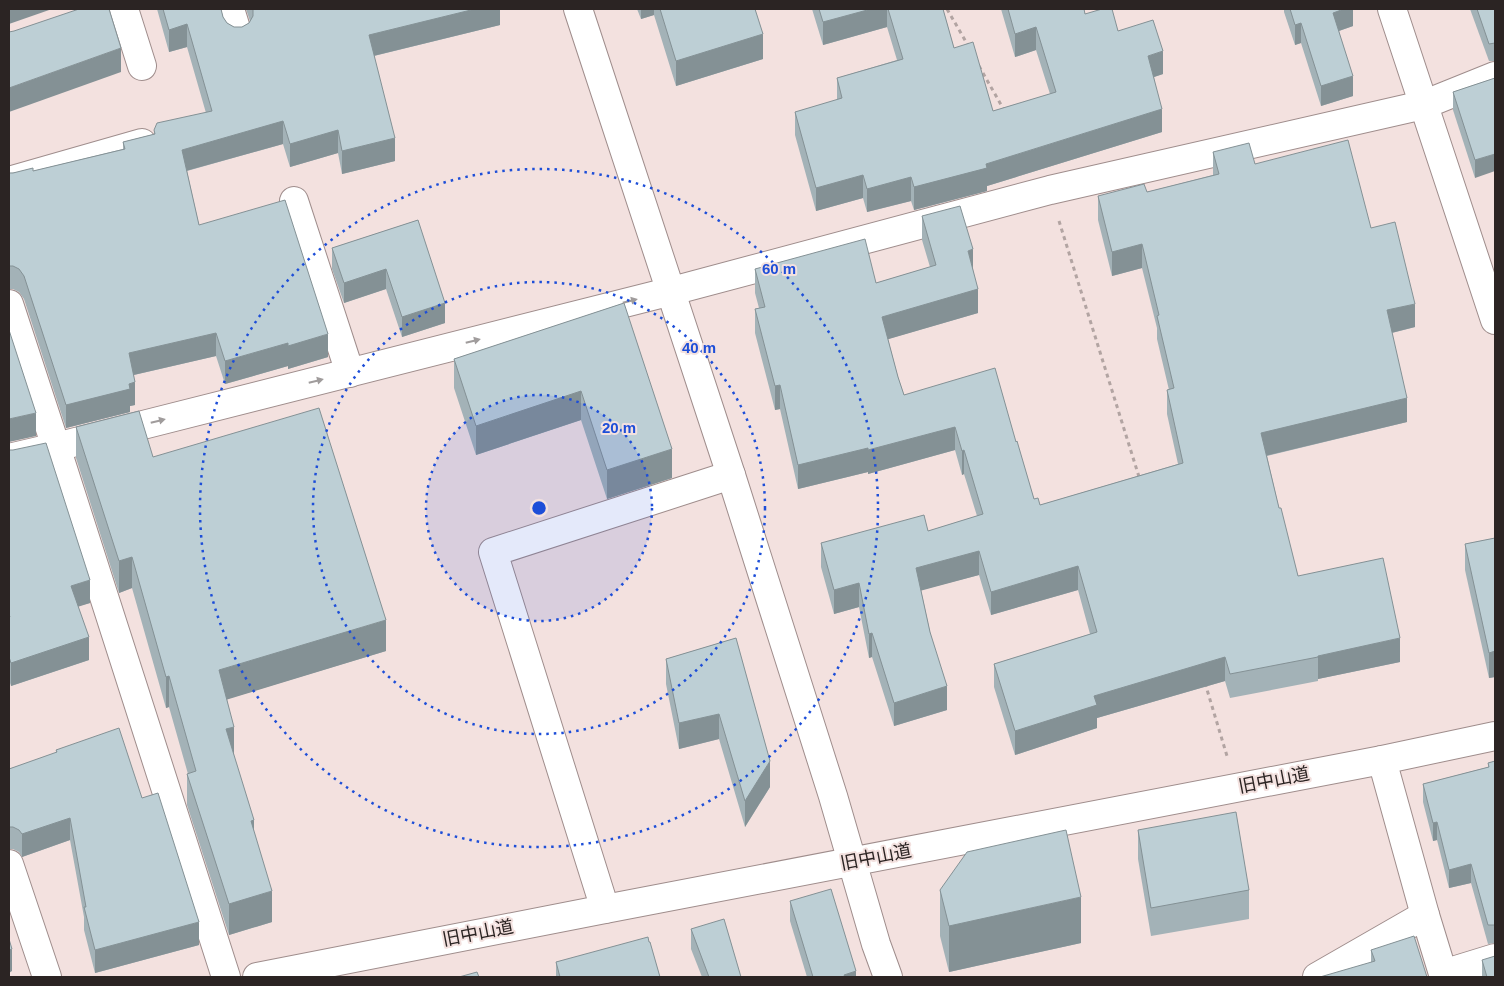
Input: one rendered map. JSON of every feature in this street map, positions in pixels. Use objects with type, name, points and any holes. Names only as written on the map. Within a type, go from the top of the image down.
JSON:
[{"type":"street","points":[[124,9],[142,66]]},
{"type":"street","points":[[230,9],[238,35]]},
{"type":"street","points":[[578,9],[672,290],[833,796],[864,907],[888,977]]},
{"type":"street","points":[[1392,9],[1495,320]]},
{"type":"street","points":[[9,458],[350,373],[1050,190],[1424,105],[1495,76]]},
{"type":"street","points":[[9,181],[142,143]]},
{"type":"street","points":[[294,201],[350,373]]},
{"type":"street","points":[[9,304],[226,977]]},
{"type":"street","points":[[605,908],[493,552],[731,475]]},
{"type":"street","name":"旧中山道","points":[[257,977],[605,908],[1382,760],[1495,736]]},
{"type":"street","points":[[1382,760],[1444,976],[1495,958]]},
{"type":"street","points":[[9,864],[46,977]]},
{"type":"street","points":[[1317,977],[1425,915]]},
{"type":"path","points":[[947,9],[971,52]]},
{"type":"path","points":[[976,60],[1006,112]]},
{"type":"path","points":[[1050,190],[1142,484]]},
{"type":"path","points":[[1204,683],[1237,788]]},
{"type":"building","points":[[79,9],[109,9],[121,48],[9,88],[9,32]]},
{"type":"building","points":[[163,9],[221,9],[227,23],[234,27],[242,27],[249,23],[253,16],[253,9],[475,9],[369,35],[395,138],[342,151],[338,130],[290,144],[283,121],[182,150],[199,225],[285,200],[328,334],[225,361],[216,333],[129,353],[135,382],[129,384],[130,389],[66,405],[24,276],[19,269],[9,266],[9,173],[33,168],[33,171],[125,149],[123,142],[155,134],[154,130],[157,123],[212,111],[187,24],[169,30]]},
{"type":"building","points":[[660,9],[755,9],[763,34],[676,61]]},
{"type":"building","points":[[819,9],[871,9],[823,22]]},
{"type":"building","points":[[888,9],[943,9],[954,48],[973,42],[993,111],[1056,92],[1036,27],[1015,34],[1008,9],[1084,9],[1085,14],[1102,9],[1112,9],[1118,31],[1153,20],[1163,51],[1148,56],[1162,109],[986,164],[987,168],[914,187],[911,177],[867,189],[863,175],[816,188],[795,112],[842,98],[837,78],[903,59]]},
{"type":"building","points":[[1290,9],[1344,9],[1333,13],[1353,76],[1321,86],[1301,23],[1295,25]]},
{"type":"building","points":[[1477,9],[1495,9],[1495,43],[1489,44]]},
{"type":"building","points":[[1495,78],[1495,154],[1475,160],[1453,92]]},
{"type":"building","points":[[1348,140],[1371,228],[1395,222],[1415,304],[1387,310],[1407,398],[1261,433],[1298,576],[1383,558],[1400,638],[1318,657],[1230,674],[1225,657],[1094,696],[1097,705],[1015,731],[994,664],[1097,632],[1078,566],[991,592],[979,551],[916,568],[930,632],[947,686],[894,703],[872,633],[869,634],[859,583],[834,590],[821,543],[924,515],[928,531],[983,514],[964,450],[962,451],[955,427],[868,450],[868,448],[798,465],[780,385],[775,386],[755,309],[765,307],[755,269],[865,239],[876,283],[936,265],[922,216],[960,206],[973,249],[968,251],[978,289],[882,317],[898,377],[904,395],[995,368],[1034,499],[1038,498],[1040,505],[1183,463],[1167,390],[1174,388],[1142,244],[1112,252],[1098,196],[1144,184],[1147,192],[1219,174],[1213,152],[1249,143],[1255,164]]},
{"type":"building","points":[[418,220],[445,303],[402,317],[386,269],[344,283],[332,248]]},
{"type":"building","points":[[624,303],[672,449],[607,470],[581,391],[476,426],[454,359]]},
{"type":"building","points":[[9,330],[36,413],[9,419]]},
{"type":"building","points":[[319,408],[386,620],[219,670],[234,727],[226,729],[254,820],[251,821],[272,891],[229,904],[187,774],[196,771],[169,676],[166,677],[132,557],[119,561],[76,427],[139,411],[153,457]]},
{"type":"building","points":[[46,443],[90,580],[71,586],[89,637],[11,663],[9,657],[9,450]]},
{"type":"building","points":[[1495,538],[1495,651],[1489,653],[1465,544]]},
{"type":"building","points":[[736,638],[770,761],[745,801],[719,714],[679,723],[666,659]]},
{"type":"building","points":[[119,728],[142,798],[158,793],[199,922],[95,950],[84,907],[86,907],[70,818],[22,834],[19,830],[9,827],[9,769]]},
{"type":"building","points":[[1495,761],[1495,925],[1488,925],[1471,864],[1449,870],[1437,822],[1433,823],[1423,784],[1489,767],[1488,763]]},
{"type":"building","points":[[1236,812],[1249,890],[1151,908],[1138,830]]},
{"type":"building","points":[[1066,830],[1081,897],[949,926],[940,890],[967,852]]},
{"type":"building","points":[[831,889],[856,971],[844,975],[845,977],[813,977],[790,901]]},
{"type":"building","points":[[724,919],[741,977],[709,977],[691,929]]},
{"type":"building","points":[[1414,936],[1427,977],[1320,977],[1375,961],[1371,950]]},
{"type":"building","points":[[648,937],[660,977],[560,977],[556,962]]},
{"type":"building","points":[[9,939],[12,949],[9,950]]},
{"type":"building","points":[[1495,956],[1495,977],[1487,977],[1482,960]]},
{"type":"building","points":[[477,972],[479,977],[459,977]]}]
